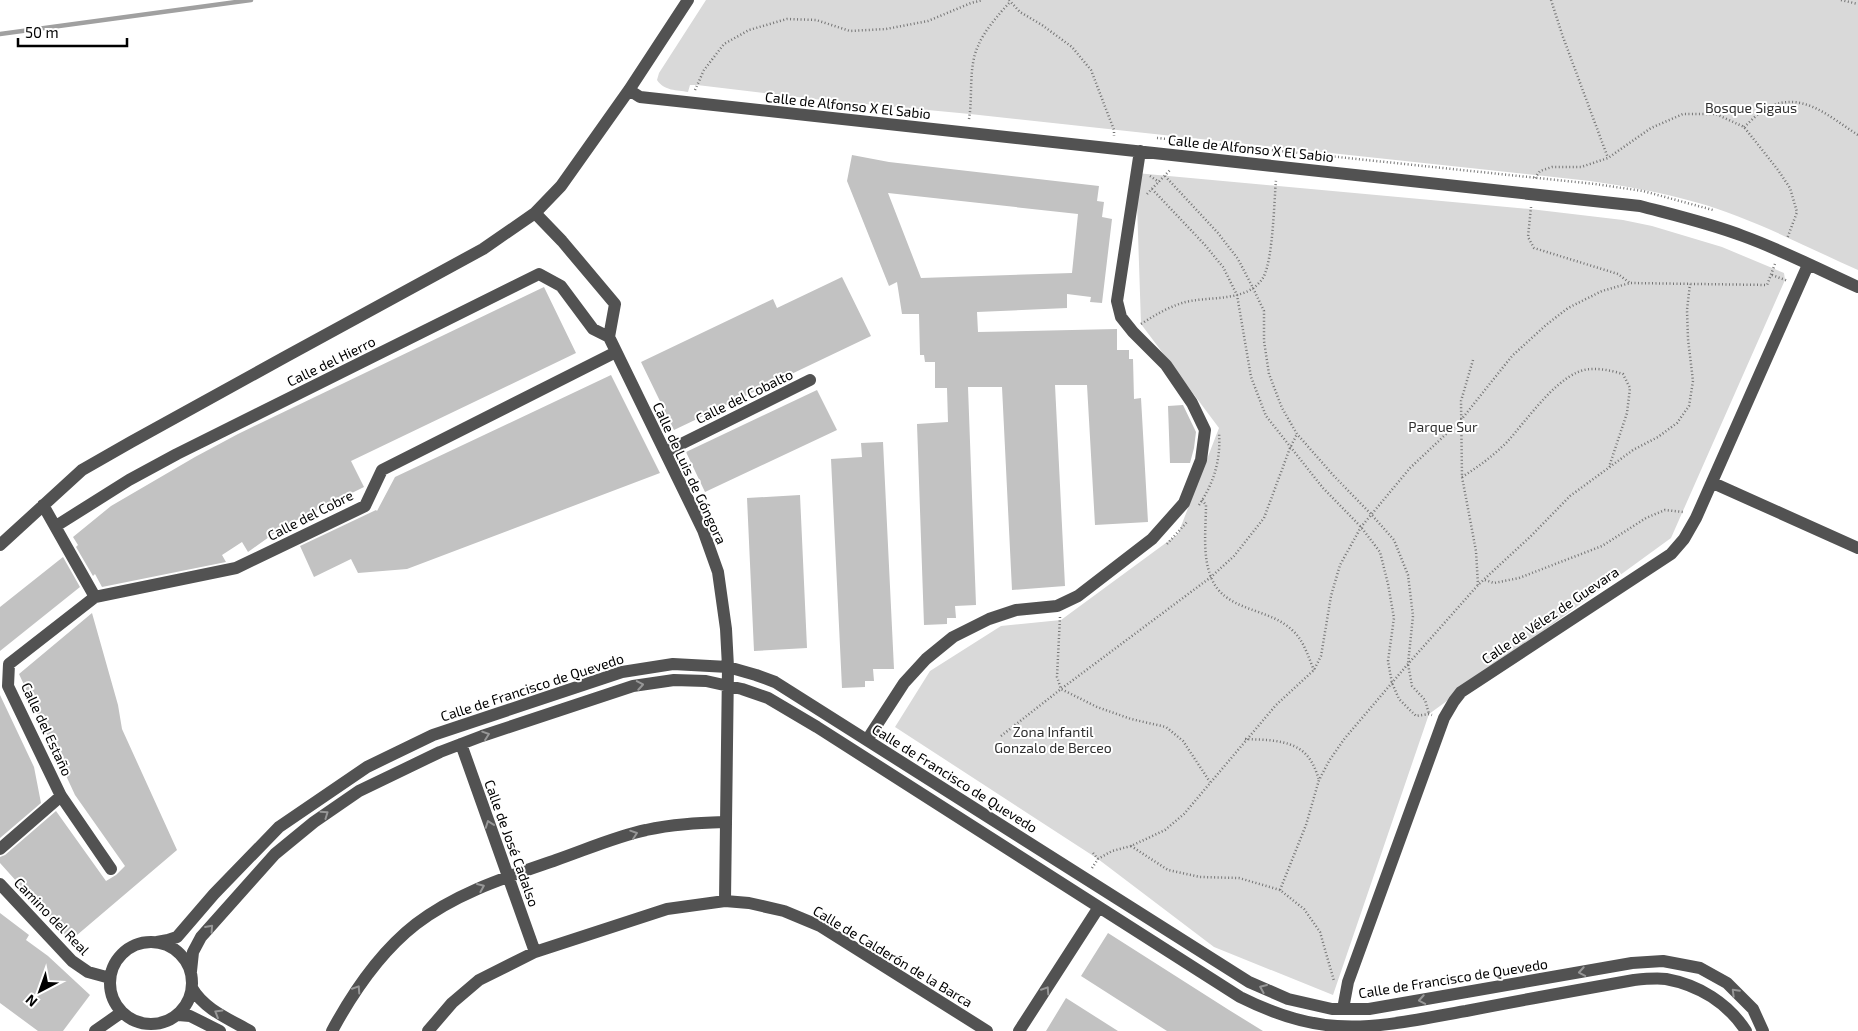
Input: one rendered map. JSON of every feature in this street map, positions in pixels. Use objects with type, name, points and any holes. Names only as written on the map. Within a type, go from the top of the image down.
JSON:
[{"type":"street","points":[[0,545],[82,470],[483,249],[536,214],[561,186],[629,90],[688,0]]},
{"type":"street","name":"Calle de Alfonso X El Sabio","points":[[629,90],[640,98],[1640,206],[1700,221],[1743,236],[1782,251],[1808,265],[1858,287]]},
{"type":"street","points":[[867,740],[904,683],[926,659],[952,637],[989,618],[1016,610],[1058,606],[1078,596],[1152,539],[1184,504],[1201,460],[1205,430],[1192,403],[1137,325],[1121,317],[1117,301],[1140,151]]},
{"type":"street","points":[[536,214],[562,241],[615,304],[609,336]]},
{"type":"street","name":"Calle de Vélez de Guevara","points":[[1343,1009],[1348,982],[1444,718],[1454,701],[1461,692],[1671,554],[1684,539],[1713,484],[1808,265]]},
{"type":"street","name":"Calle del Hierro","points":[[56,526],[129,480],[176,454],[538,274],[561,286],[593,329],[609,336]]},
{"type":"street","name":"Calle de Luis de Góngora","points":[[609,336],[703,530],[718,572],[726,629],[728,667],[726,685],[725,901]]},
{"type":"street","name":"Calle del Cobre","points":[[94,597],[236,568],[278,549],[364,506],[382,470],[616,352]]},
{"type":"street","name":"Calle del Cobalto","points":[[665,452],[810,380]]},
{"type":"street","points":[[1713,484],[1858,548]]},
{"type":"street","points":[[43,505],[94,597]]},
{"type":"street","name":"Calle del Estaño","points":[[94,597],[9,664],[8,686],[62,796],[111,869]]},
{"type":"street","name":"Calle de Francisco de Quevedo","points":[[157,942],[177,937],[214,894],[280,827],[367,767],[433,735],[622,672],[673,664],[728,667],[775,682],[1249,982],[1288,999],[1332,1009],[1369,1009],[1632,963],[1662,961],[1700,968],[1727,983],[1753,1009],[1763,1031]]},
{"type":"street","points":[[191,971],[184,957],[173,948],[157,942],[140,943],[126,950],[116,960],[110,978],[111,992],[116,1005],[122,1012],[149,1028],[167,1022],[178,1015],[187,1005],[191,996],[193,952],[201,937],[275,854],[314,822],[359,791],[440,752],[634,686],[674,680],[706,681],[742,689],[768,698],[817,727],[1240,997],[1267,1010],[1302,1020],[1350,1029],[1426,1018],[1634,980],[1665,979],[1694,987],[1724,1004],[1746,1031]]},
{"type":"street","name":"Calle de José Cadalso","points":[[461,744],[535,952]]},
{"type":"street","name":"Calle del Estaño","points":[[0,848],[62,796]]},
{"type":"street","points":[[332,1031],[364,978],[394,944],[416,924],[459,897],[508,876],[646,830],[725,822]]},
{"type":"street","name":"Camino del Real","points":[[0,884],[72,962],[88,972],[110,978]]},
{"type":"street","name":"Calle de Calderón de la Barca","points":[[428,1031],[452,1004],[479,980],[535,952],[667,909],[725,901],[748,903],[784,911],[820,926],[987,1031]]},
{"type":"street","points":[[1019,1031],[1100,907]]},
{"type":"street","points":[[192,988],[196,996],[208,1006],[250,1031]]},
{"type":"street","points":[[96,1031],[122,1012]]},
{"type":"street","points":[[178,1015],[190,1016],[220,1031]]},
{"type":"path","points":[[692,103],[696,86],[704,70],[724,44],[749,30],[787,19],[816,20],[850,31],[886,29],[928,21],[983,0]]},
{"type":"path","points":[[1551,0],[1608,158]]},
{"type":"path","points":[[1841,0],[1858,4]]},
{"type":"path","points":[[969,133],[972,71],[978,46],[1009,1],[1020,12],[1072,47],[1091,70],[1114,130],[1113,148]]},
{"type":"path","points":[[1744,127],[1765,109],[1788,101],[1808,104],[1858,135]]},
{"type":"path","points":[[1535,178],[1540,171],[1552,168],[1581,167],[1608,158],[1651,128],[1683,114],[1716,114],[1744,127],[1790,188],[1797,212],[1786,241]]},
{"type":"path","points":[[1147,194],[1173,167]]},
{"type":"path","points":[[1165,176],[1238,259],[1253,288],[1264,312],[1264,341],[1268,374],[1282,408],[1297,434],[1394,540],[1408,575],[1413,616],[1408,664],[1412,686],[1425,700],[1429,714]]},
{"type":"path","points":[[1137,325],[1159,312],[1184,302],[1237,295],[1253,288],[1264,276],[1270,251],[1276,180],[1267,178]]},
{"type":"path","points":[[1152,189],[1211,253],[1222,267],[1237,295],[1252,377],[1266,416],[1323,488],[1361,527],[1380,552],[1394,618],[1388,661],[1392,683],[1399,699],[1416,716],[1429,714],[1444,718]]},
{"type":"path","points":[[1531,207],[1528,237],[1534,248],[1618,274],[1630,283]]},
{"type":"path","points":[[1093,853],[1098,859],[1112,851],[1131,846],[1165,830],[1184,814],[1276,705],[1314,670],[1322,656],[1331,596],[1340,565],[1361,527],[1410,468],[1461,420],[1512,356],[1546,325],[1568,308],[1602,291],[1630,283],[1767,285],[1776,265],[1768,261]]},
{"type":"path","points":[[1771,274],[1798,286]]},
{"type":"path","points":[[1280,890],[1306,825],[1319,780],[1345,738],[1478,585],[1570,496],[1633,450],[1665,433],[1677,423],[1689,406],[1693,381],[1687,329],[1690,284]]},
{"type":"path","points":[[1474,360],[1461,401],[1462,477],[1476,551],[1478,585]]},
{"type":"path","points":[[1462,477],[1486,462],[1556,387],[1579,372],[1606,369],[1623,374],[1630,388],[1627,413],[1609,468]]},
{"type":"path","points":[[1198,506],[1216,472],[1220,446],[1219,428]]},
{"type":"path","points":[[1002,736],[1061,689],[1211,577],[1234,556],[1264,518],[1297,434]]},
{"type":"path","points":[[1202,500],[1206,504],[1206,553],[1211,577],[1220,593],[1235,603],[1269,616],[1292,630],[1304,645],[1314,670]]},
{"type":"path","points":[[1485,580],[1494,583],[1519,578],[1553,566],[1602,546],[1646,518],[1665,510],[1681,511],[1696,518]]},
{"type":"path","points":[[1167,545],[1188,520]]},
{"type":"path","points":[[1058,606],[1061,620],[1057,677],[1061,689],[1096,707],[1131,719],[1166,727],[1183,741],[1210,782]]},
{"type":"path","points":[[1246,739],[1278,741],[1298,747],[1311,760],[1319,780]]},
{"type":"path","points":[[1131,846],[1168,870],[1200,877],[1239,878],[1280,890],[1304,909],[1320,932],[1334,981],[1348,982]]},
{"type":"green space","name":"Bosque Sigaus","points":[[706,0],[1858,0],[1858,270],[1778,233],[1716,208],[1669,195],[1590,181],[970,114],[822,100],[697,85],[690,85],[688,92],[667,88],[657,80],[659,73]]},
{"type":"green space","name":"Parque Sur","points":[[1136,173],[1530,209],[1623,220],[1652,226],[1722,247],[1784,273],[1785,280],[1671,538],[1429,714],[1333,995],[1214,947],[1098,859],[895,727],[930,671],[1001,626],[1061,620],[1178,534],[1219,428],[1141,324]]},
{"type":"building","points":[[852,155],[889,162],[1099,186],[1097,201],[1104,202],[1102,217],[1112,219],[1102,303],[1090,302],[1091,297],[1067,294],[1067,308],[977,312],[978,332],[1117,329],[1117,350],[1129,350],[1129,359],[1133,359],[1134,399],[1141,398],[1148,522],[1095,525],[1087,385],[1055,385],[1065,586],[1012,590],[1002,387],[968,387],[976,605],[955,606],[956,618],[947,618],[947,624],[924,625],[917,424],[948,422],[947,388],[935,388],[935,362],[925,362],[924,355],[920,355],[919,314],[902,314],[897,282],[889,286],[847,181]],"holes":[[[888,193],[1078,214],[1072,273],[921,278]]]},
{"type":"building","points":[[842,277],[871,336],[674,430],[641,362],[773,299],[777,308]]},
{"type":"building","points":[[544,287],[576,353],[351,461],[364,487],[283,527],[248,552],[242,542],[222,555],[226,562],[102,587],[95,574],[93,576],[76,547],[78,545],[73,537],[111,506],[238,434]]},
{"type":"building","points":[[611,375],[660,473],[407,569],[358,573],[351,559],[314,577],[300,546],[377,511],[395,477]]},
{"type":"building","points":[[817,390],[837,430],[705,492],[686,452]]},
{"type":"building","points":[[1183,405],[1196,432],[1194,448],[1190,463],[1170,463],[1168,406]]},
{"type":"building","points":[[883,442],[894,669],[873,669],[874,681],[865,681],[865,687],[842,688],[831,459],[862,457],[861,443]]},
{"type":"building","points":[[800,495],[807,648],[754,651],[747,498]]},
{"type":"building","points":[[63,557],[80,587],[0,651],[0,607]]},
{"type":"building","points":[[92,613],[118,705],[122,729],[177,850],[70,941],[0,863],[0,857],[5,855],[56,811],[106,881],[125,866],[75,795],[19,674]]},
{"type":"building","points":[[0,695],[34,767],[41,803],[0,838]]},
{"type":"building","points":[[0,913],[29,935],[26,940],[48,956],[90,995],[63,1031],[38,1031],[0,1003]]},
{"type":"building","points":[[1108,933],[1263,1031],[1167,1031],[1081,976]]},
{"type":"building","points":[[1066,998],[1118,1031],[1046,1031]]},
{"type":"waterway","points":[[0,34],[251,0]]},
{"type":"park label","name":"Zona Infantil Gonzalo de Berceo","points":[[1053,740]]}]
